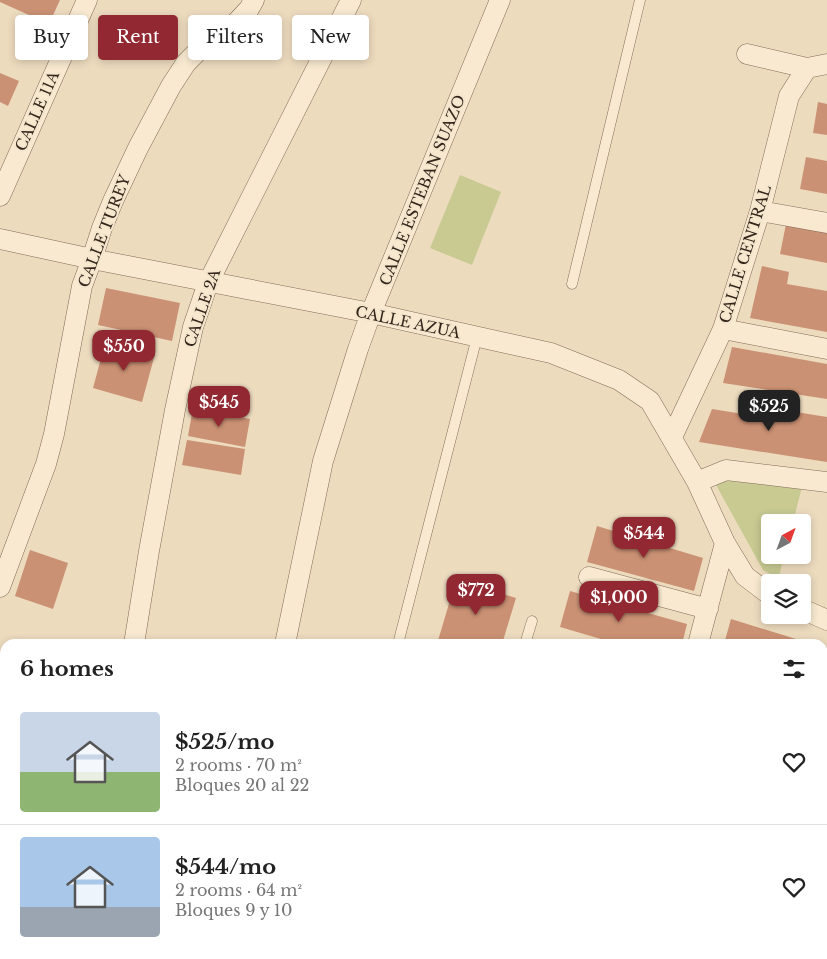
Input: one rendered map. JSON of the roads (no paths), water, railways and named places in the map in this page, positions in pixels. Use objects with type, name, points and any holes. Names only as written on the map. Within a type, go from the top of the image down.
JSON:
[{"type":"street","name":"CALLE 11A","points":[[0,196],[87,0]]},
{"type":"street","name":"CALLE TUREY","points":[[0,587],[46,464],[54,434],[82,286],[113,201],[138,148],[171,86],[186,63],[202,47],[234,25],[249,9],[254,0]]},
{"type":"street","name":"CALLE 2A","points":[[135,639],[175,410],[193,327],[208,283],[351,0]]},
{"type":"street","name":"CALLE ESTEBAN SUAZO","points":[[286,639],[322,462],[358,350],[371,313],[500,0]]},
{"type":"street","points":[[747,54],[807,68],[827,64]]},
{"type":"street","name":"CALLE CENTRAL","points":[[672,437],[723,329],[760,211],[789,96],[807,68]]},
{"type":"street","points":[[760,211],[827,223]]},
{"type":"street","name":"CALLE AZUA","points":[[0,239],[92,260],[371,313],[551,353],[618,380],[650,402],[697,482],[744,576],[761,588]]},
{"type":"street","points":[[723,329],[827,349]]},
{"type":"street","points":[[697,482],[726,470],[827,482]]},
{"type":"street","points":[[699,639],[726,543]]},
{"type":"street","points":[[588,577],[708,609]]},
{"type":"street","points":[[811,613],[827,620]]},
{"type":"lane","points":[[572,284],[640,0]]},
{"type":"lane","points":[[399,639],[477,337]]},
{"type":"lane","points":[[527,639],[532,621]]}]
